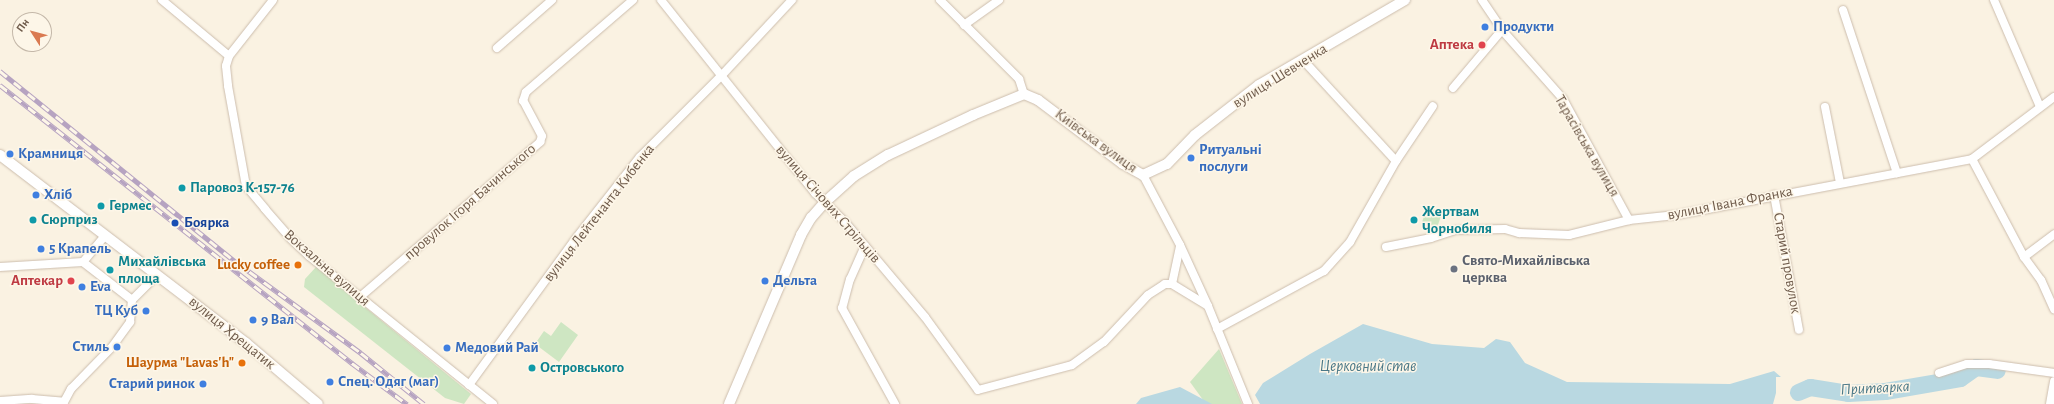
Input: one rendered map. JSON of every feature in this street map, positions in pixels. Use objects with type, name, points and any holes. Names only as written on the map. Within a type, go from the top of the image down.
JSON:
[{"type":"street","points":[[162,0],[229,56],[273,0]]},
{"type":"street","points":[[497,48],[552,0]]},
{"type":"street","name":"провулок Ігоря Бачинського","points":[[360,297],[540,142],[542,136],[523,100],[526,92],[633,0]]},
{"type":"street","name":"вулиця Січових Стрільців","points":[[661,0],[824,203],[830,206],[845,222],[925,317],[978,390],[1072,365],[1104,342],[1148,295],[1165,284],[1172,284]]},
{"type":"street","name":"вулиця Лейтенанта Кибенка","points":[[469,385],[577,237],[640,157],[722,75],[792,0]]},
{"type":"street","points":[[729,404],[802,236],[811,218],[824,203],[854,176],[888,155],[973,114],[1024,94],[1019,79],[940,0]]},
{"type":"street","points":[[964,25],[999,0]]},
{"type":"street","name":"вулиця Шевченка","points":[[1143,175],[1167,164],[1195,135],[1259,85],[1405,0]]},
{"type":"street","name":"Тарасівська вулиця","points":[[1482,0],[1502,30],[1563,99],[1629,220]]},
{"type":"street","points":[[1994,0],[2040,107]]},
{"type":"street","points":[[1843,10],[1897,173]]},
{"type":"street","points":[[1453,88],[1502,30]]},
{"type":"street","name":"Вокзальна вулиця","points":[[229,56],[226,66],[228,86],[246,186],[290,238],[360,297],[493,404]]},
{"type":"street","points":[[1303,60],[1396,160]]},
{"type":"street","name":"Київська вулиця","points":[[1024,94],[1038,100],[1123,164],[1143,175],[1180,245],[1208,306],[1248,404]]},
{"type":"street","name":"вулиця Івана Франка","points":[[1386,247],[1431,238],[1455,230],[1505,229],[1519,233],[1569,235],[1629,220],[1676,215],[1774,195],[1972,159],[2054,97]]},
{"type":"street","points":[[1217,329],[1324,271],[1350,242],[1396,160],[1433,106]]},
{"type":"street","points":[[1825,106],[1840,183]]},
{"type":"street","name":"вулиця Хрещатик","points":[[0,155],[246,343],[318,404]]},
{"type":"street","points":[[1972,159],[2024,257],[2041,280],[2054,308]]},
{"type":"street","name":"Старий провулок","points":[[1774,195],[1799,330]]},
{"type":"street","points":[[2024,257],[2054,234]]},
{"type":"street","points":[[83,262],[106,235]]},
{"type":"street","points":[[1180,245],[1172,284],[1208,306]]},
{"type":"street","points":[[865,246],[850,279],[842,308],[895,404]]},
{"type":"street","points":[[0,267],[83,262],[132,300]]},
{"type":"street","points":[[0,401],[32,399],[64,403],[71,389],[112,347],[130,322],[132,300],[157,275]]},
{"type":"street","points":[[1939,373],[1967,364],[1988,364],[2054,373]]},
{"type":"street","points":[[2050,404],[2054,382]]},
{"type":"green space","points":[[1427,207],[1442,212],[1437,227],[1422,222]]},
{"type":"green space","points":[[316,267],[471,394],[464,404],[445,398],[304,287],[305,279]]},
{"type":"green space","points":[[561,322],[578,335],[559,362],[535,344],[544,331],[551,336]]},
{"type":"green space","points":[[1219,349],[1242,404],[1206,404],[1190,382]]},
{"type":"water","name":"Церковний став","points":[[1363,324],[1432,344],[1484,348],[1496,339],[1510,342],[1525,363],[1567,382],[1730,384],[1774,371],[1781,377],[1776,377],[1776,393],[1773,404],[1260,404],[1255,395],[1263,383]]},
{"type":"water","points":[[1180,387],[1212,404],[1136,404],[1141,398]]},
{"type":"waterway","name":"Притварка","points":[[1798,392],[1810,387],[1848,393],[1885,391],[1960,378],[1976,367],[1997,370]]},
{"type":"railway","points":[[0,71],[235,261],[361,353],[424,404]]},
{"type":"railway","points":[[0,85],[352,363],[407,404]]},
{"type":"place","name":"Продукти","points":[[1485,27]]},
{"type":"place","name":"Аптека","points":[[1482,45]]},
{"type":"place","name":"Крамниця","points":[[10,154]]},
{"type":"place","name":"Ритуальні послуги","points":[[1191,158]]},
{"type":"place","name":"Паровоз К-157-76","points":[[182,188]]},
{"type":"place","name":"Хліб","points":[[36,195]]},
{"type":"place","name":"Гермес","points":[[101,206]]},
{"type":"place","name":"Сюрприз","points":[[33,220]]},
{"type":"place","name":"Жертвам Чорнобиля","points":[[1414,220]]},
{"type":"place","name":"Боярка","points":[[175,223]]},
{"type":"place","name":"5 Крапель","points":[[41,249]]},
{"type":"place","name":"Lucky coffee","points":[[298,265]]},
{"type":"place","name":"Свято-Михайлівська церква","points":[[1454,269]]},
{"type":"place","name":"Михайлівська площа","points":[[110,270]]},
{"type":"place","name":"Аптекар","points":[[71,281]]},
{"type":"place","name":"Дельта","points":[[765,281]]},
{"type":"place","name":"Eva","points":[[82,287]]},
{"type":"place","name":"ТЦ Куб","points":[[146,311]]},
{"type":"place","name":"9 Вал","points":[[253,320]]},
{"type":"place","name":"Стиль","points":[[117,347]]},
{"type":"place","name":"Медовий Рай","points":[[447,348]]},
{"type":"place","name":"Шаурма \"Lavas'h\"","points":[[242,363]]},
{"type":"place","name":"Островського","points":[[532,368]]},
{"type":"place","name":"Спец. Одяг (маг)","points":[[330,382]]},
{"type":"place","name":"Старий ринок","points":[[203,384]]}]
